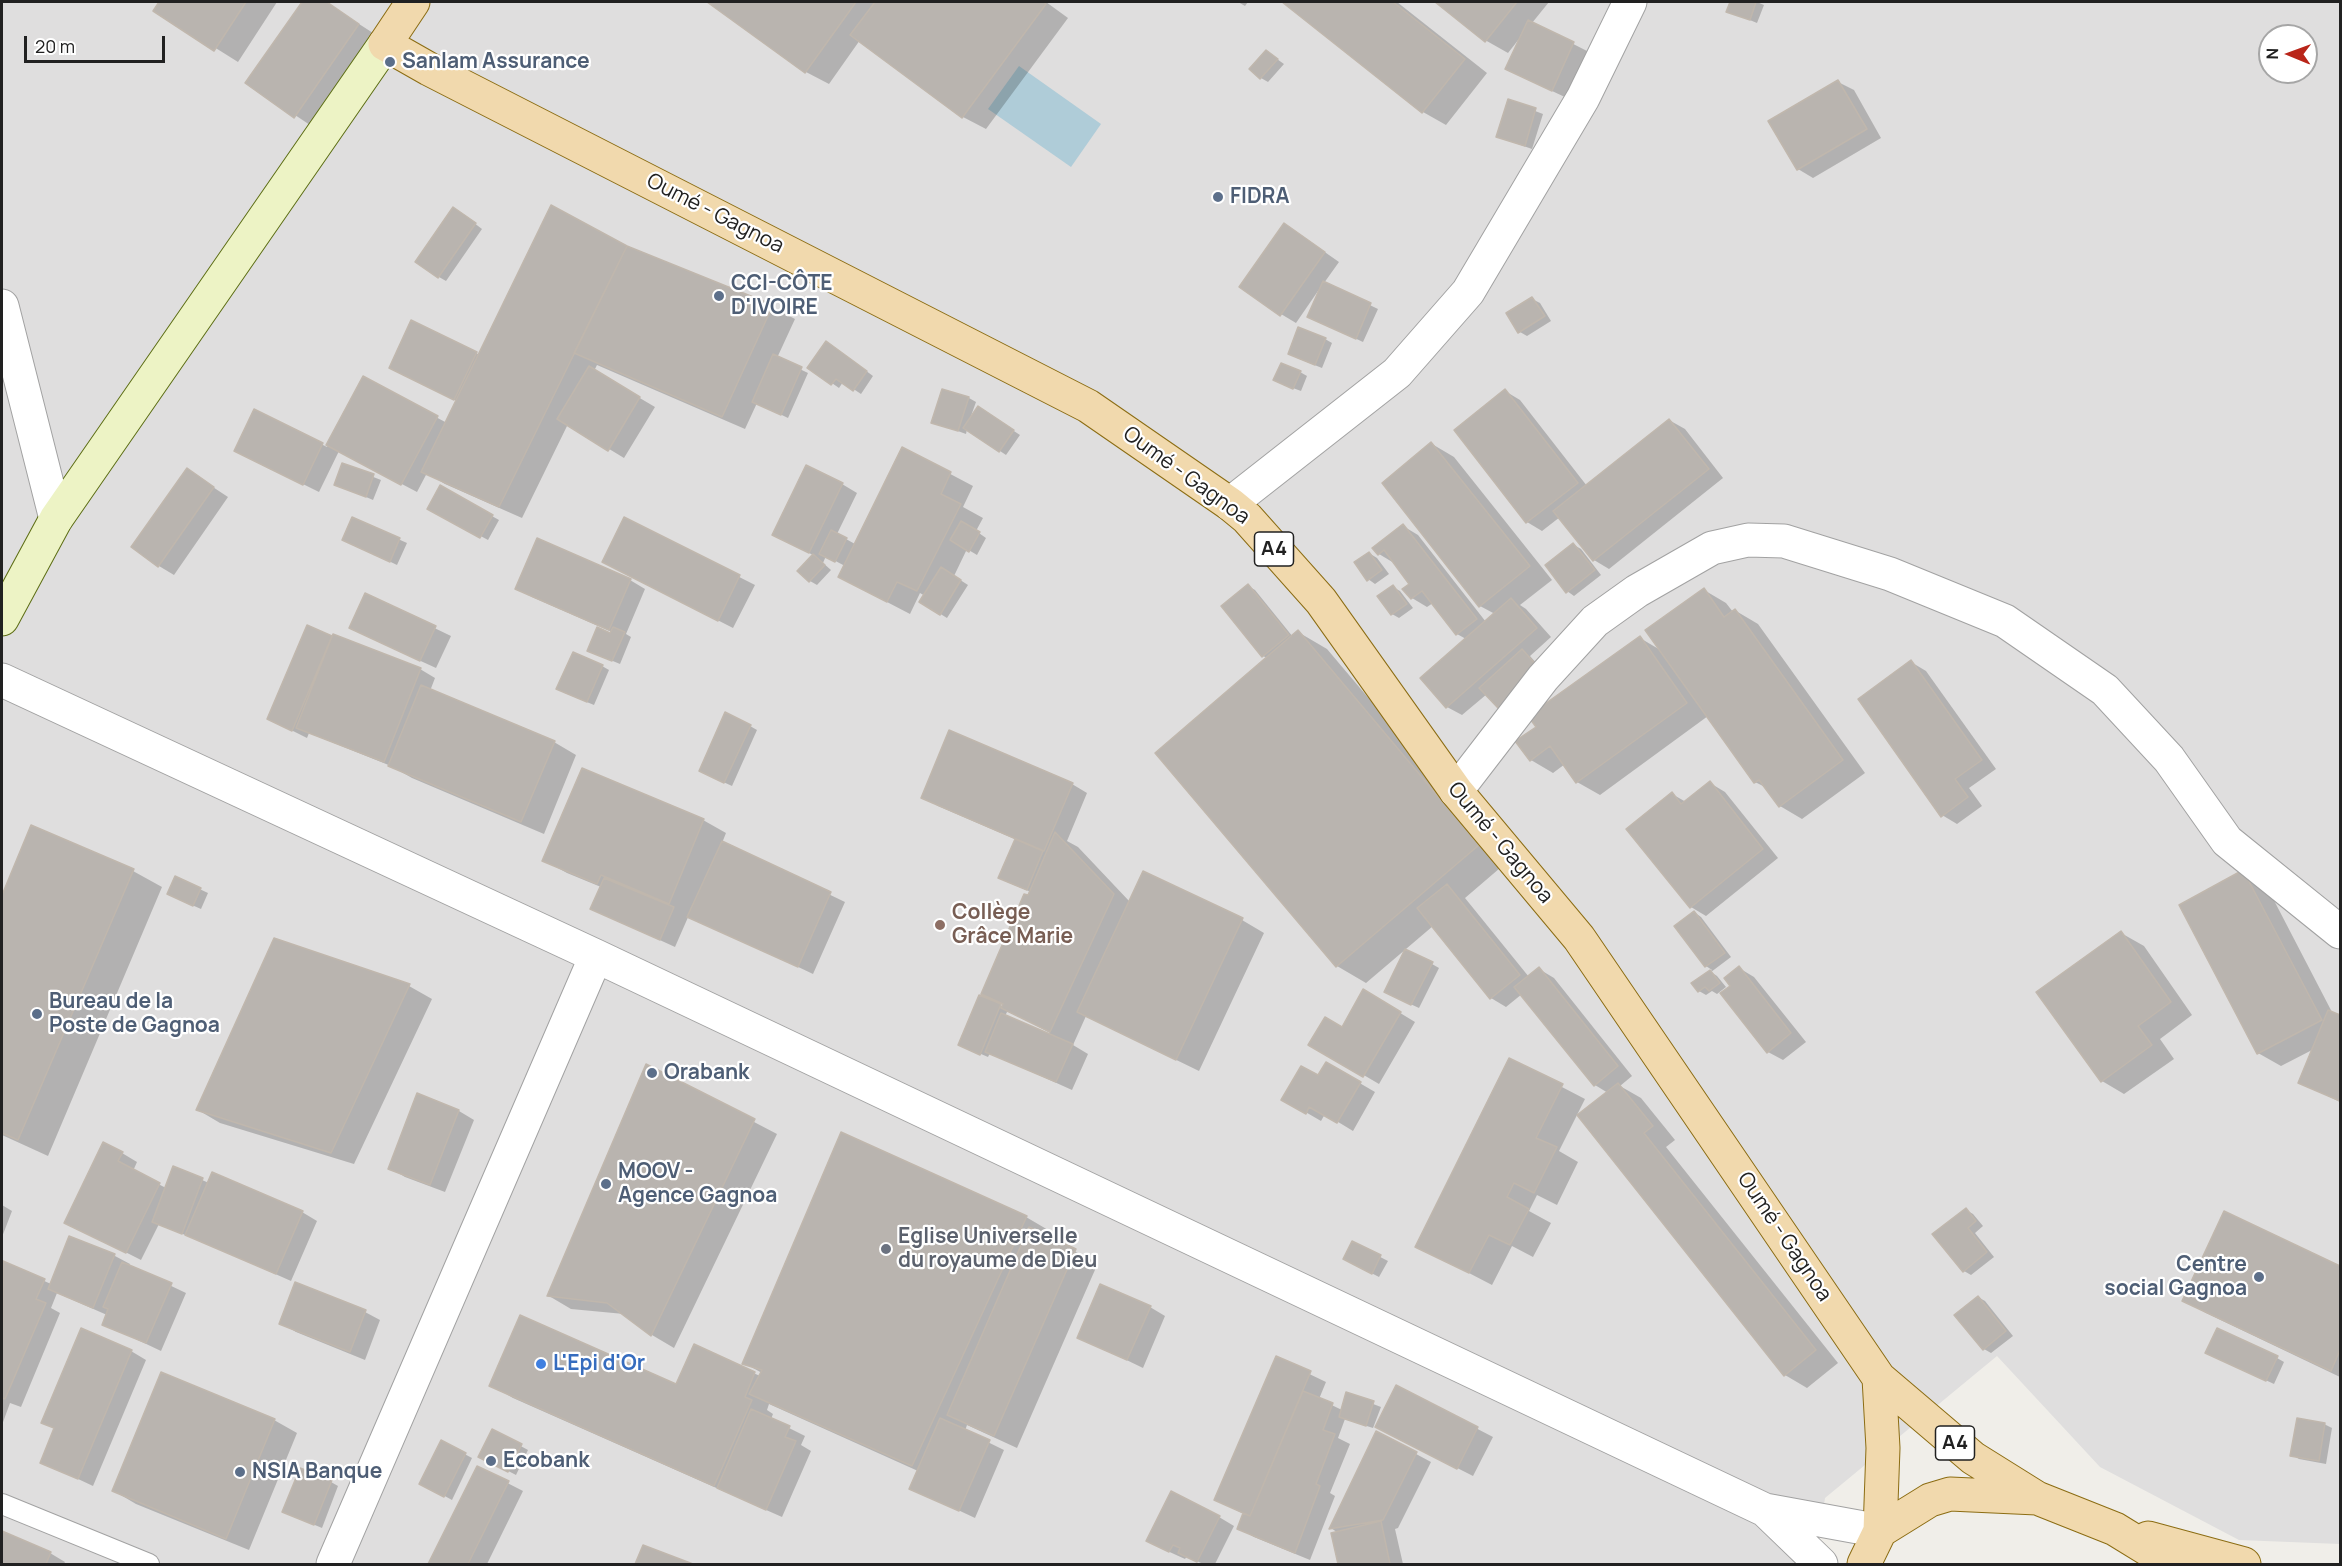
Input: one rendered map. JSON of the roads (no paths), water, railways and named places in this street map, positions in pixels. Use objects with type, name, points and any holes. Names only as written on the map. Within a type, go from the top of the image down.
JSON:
[{"type":"main road","points":[[385,44],[413,2]]},
{"type":"main road","name":"Oumé - Gagnoa","points":[[385,44],[429,69],[1088,406],[1247,518],[1321,601],[1456,791],[1579,938],[1879,1378],[1973,1458],[2037,1498]]},
{"type":"main road","points":[[1864,1564],[1880,1531],[1883,1448],[1879,1378]]},
{"type":"main road","points":[[1880,1531],[1930,1500],[1950,1494],[2037,1498],[2115,1528],[2244,1564]]},
{"type":"main road","points":[[2115,1528],[2172,1564]]},
{"type":"street","points":[[1230,504],[1397,373],[1468,292],[1583,98],[1630,2]]},
{"type":"street","points":[[2,619],[56,519],[385,44]]},
{"type":"street","points":[[2,306],[56,519]]},
{"type":"street","points":[[1456,791],[1543,678],[1595,621],[1637,591],[1712,548],[1748,540],[1784,541],[1890,574],[2006,621],[2105,690],[2169,759],[2227,841],[2340,932]]},
{"type":"street","points":[[2,680],[596,956],[1765,1510],[1880,1531]]},
{"type":"street","points":[[333,1564],[596,956]]},
{"type":"street","points":[[1765,1510],[1821,1564]]},
{"type":"lane","points":[[2,1504],[149,1564]]},
{"type":"water","points":[[1019,66],[1101,124],[1071,167],[988,109]]},
{"type":"place","name":"Sanlam Assurance","points":[[390,62]]},
{"type":"place","name":"FIDRA","points":[[1218,197]]},
{"type":"place","name":"CCI-CÔTE D'IVOIRE","points":[[719,296]]},
{"type":"place","name":"Collège Grâce Marie","points":[[940,925]]},
{"type":"place","name":"Bureau de la Poste de Gagnoa","points":[[37,1014]]},
{"type":"place","name":"Orabank","points":[[652,1073]]},
{"type":"place","name":"MOOV - Agence Gagnoa","points":[[606,1184]]},
{"type":"place","name":"Eglise Universelle du royaume de Dieu","points":[[886,1249]]},
{"type":"place","name":"Centre social Gagnoa","points":[[2259,1277]]},
{"type":"place","name":"L'Epi d'Or","points":[[541,1364]]},
{"type":"place","name":"Ecobank","points":[[491,1461]]},
{"type":"place","name":"NSIA Banque","points":[[240,1472]]}]
